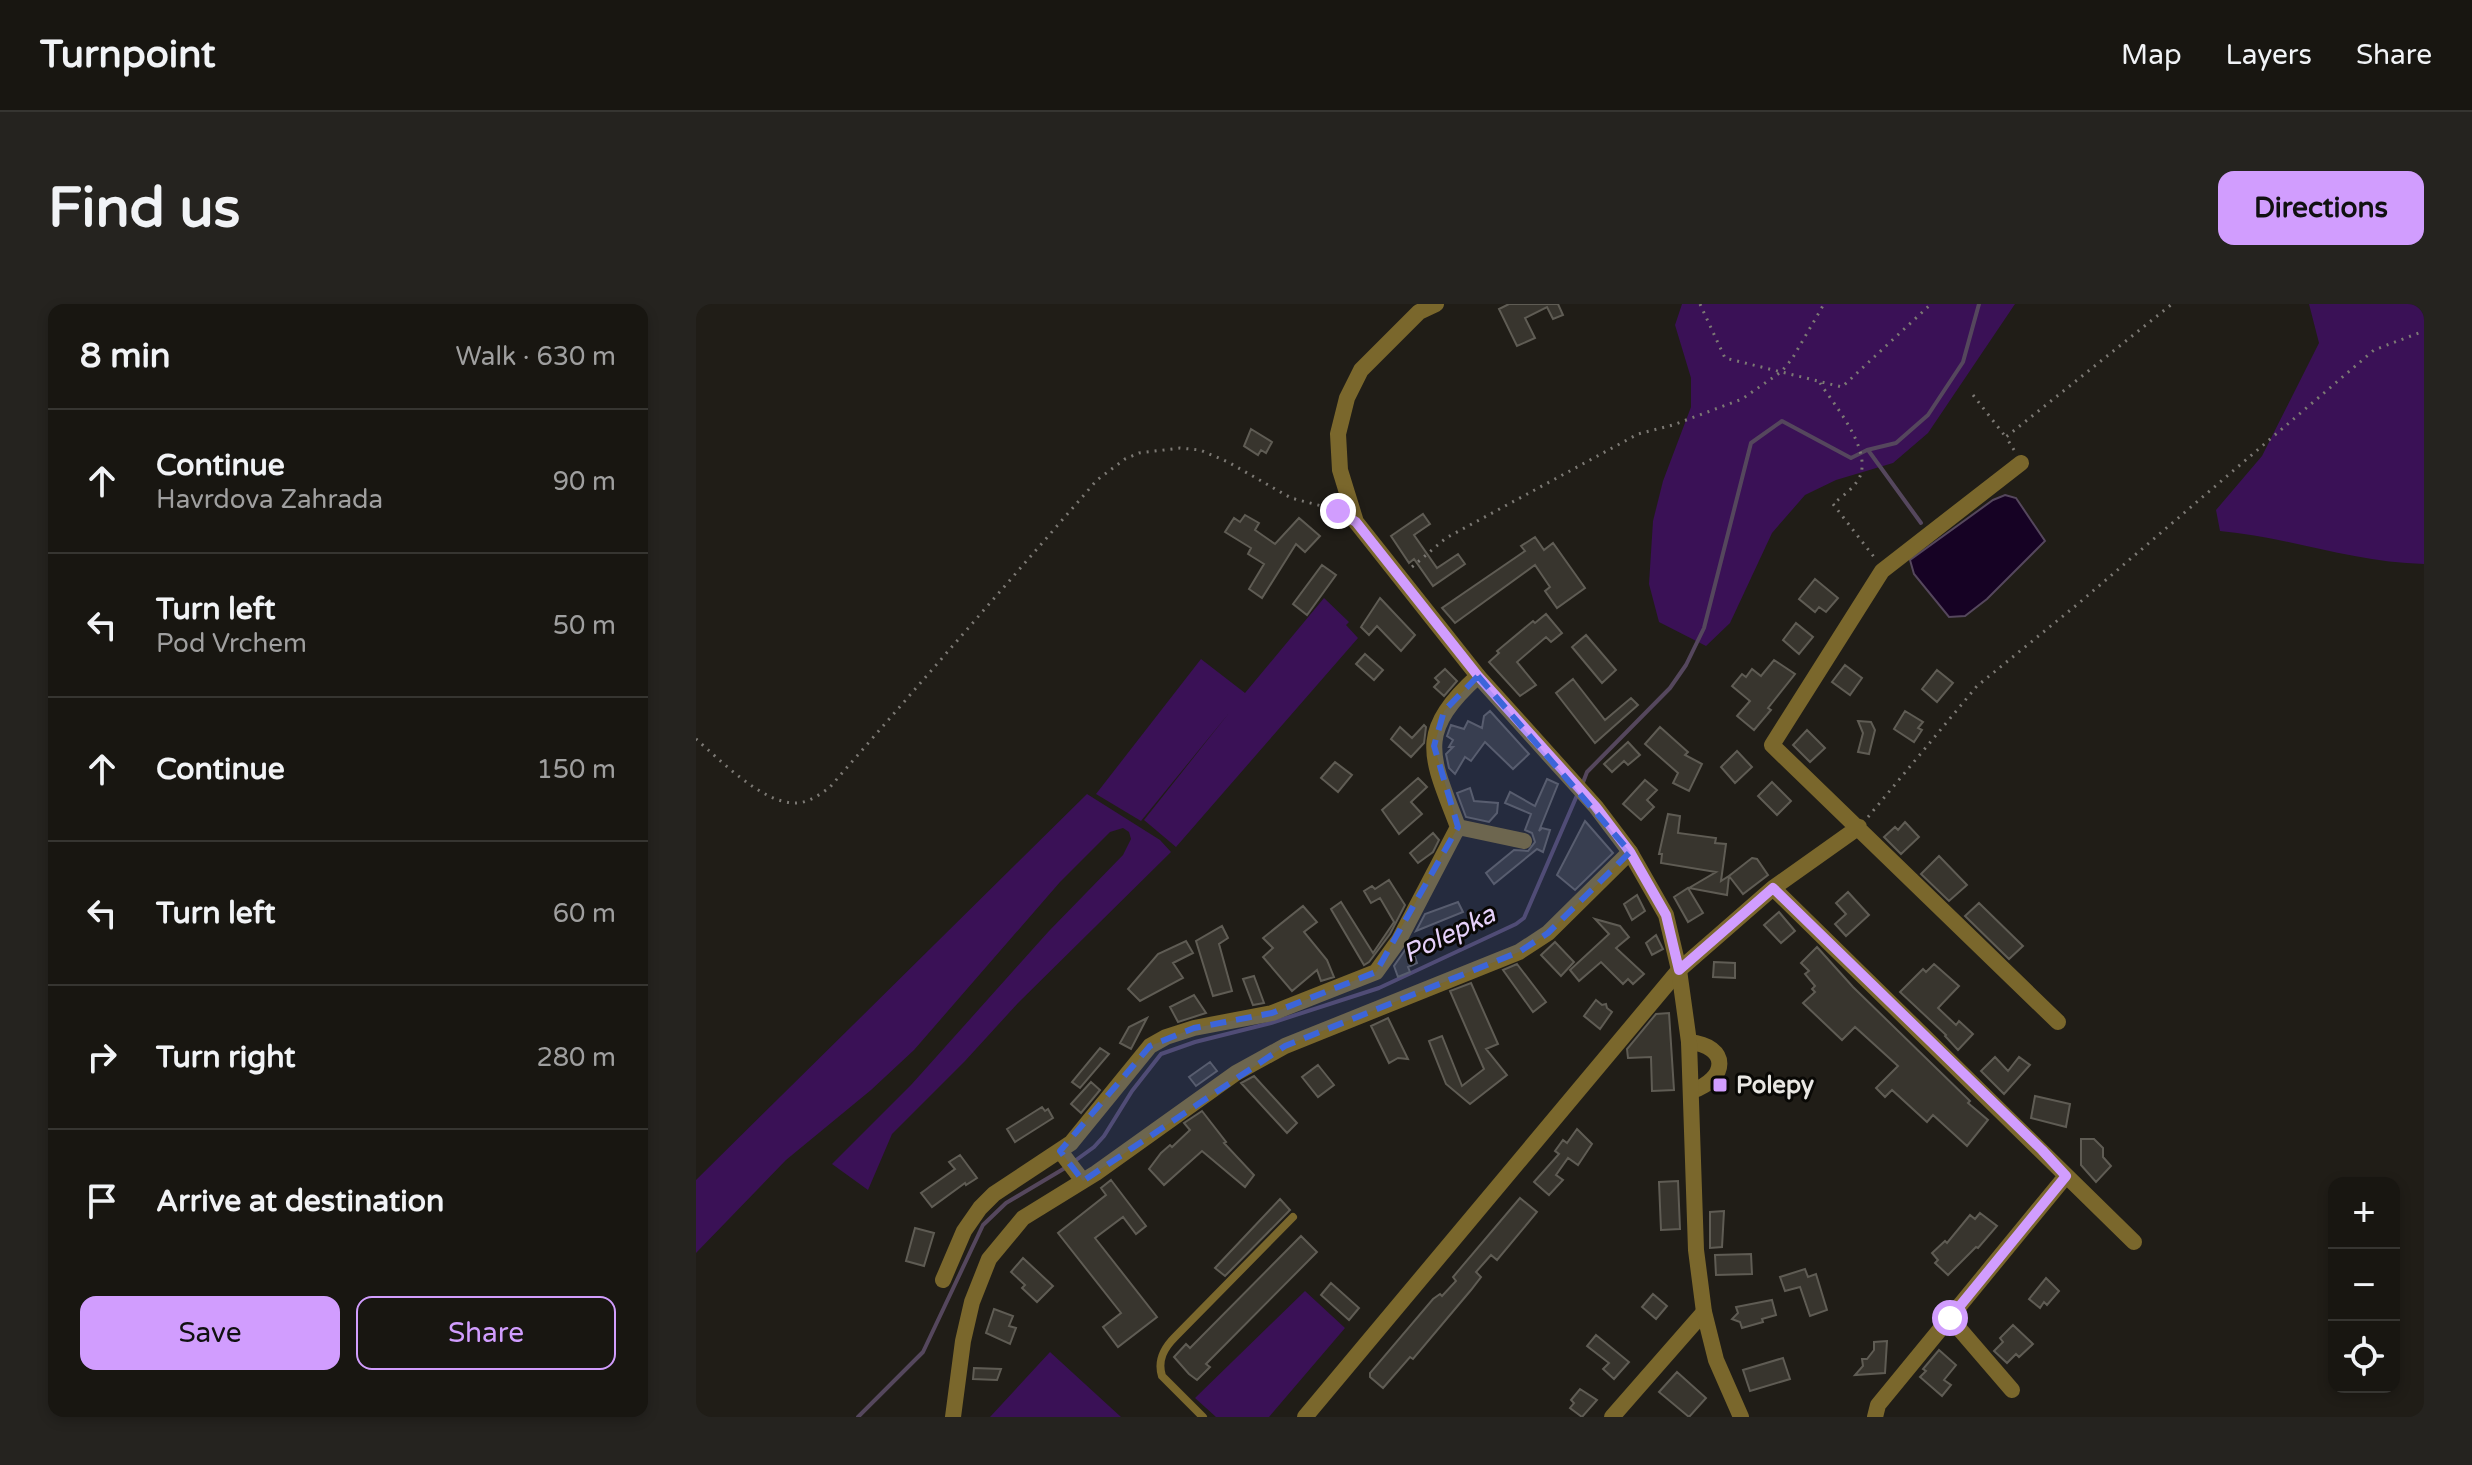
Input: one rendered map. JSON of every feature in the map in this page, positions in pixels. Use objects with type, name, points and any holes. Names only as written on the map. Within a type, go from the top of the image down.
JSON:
[{"type":"street","points":[[1436,304],[1419,312],[1361,370],[1347,398],[1338,434],[1340,470],[1356,522],[1478,676],[1596,807],[1630,852],[1666,915],[1679,970],[1689,1042],[1696,1250],[1704,1312],[1716,1360],[1741,1417]]},
{"type":"street","points":[[2021,463],[1884,570],[1772,745],[2058,1022]]},
{"type":"street","points":[[943,1280],[964,1231],[980,1208],[1003,1187],[1063,1155],[1142,1053],[1157,1042],[1194,1028],[1272,1013],[1376,972],[1399,940],[1458,827],[1436,770],[1433,753],[1444,711],[1478,676]]},
{"type":"street","points":[[1458,827],[1524,841]]},
{"type":"street","points":[[1305,1417],[1679,970],[1773,888],[1859,827]]},
{"type":"street","points":[[953,1417],[969,1315],[989,1259],[1023,1218],[1236,1073],[1285,1046],[1519,952],[1548,933],[1630,852]]},
{"type":"street","points":[[1773,888],[2134,1242]]},
{"type":"street","points":[[1689,1042],[1704,1044],[1716,1052],[1720,1064],[1717,1077],[1707,1086],[1692,1091]]},
{"type":"street","points":[[1063,1155],[1079,1177]]},
{"type":"street","points":[[1875,1417],[1878,1405],[2066,1176]]},
{"type":"street","points":[[1612,1417],[1704,1312]]},
{"type":"street","points":[[1950,1318],[2012,1390]]},
{"type":"lane","points":[[1203,1417],[1162,1376],[1162,1354],[1168,1344],[1293,1217]]},
{"type":"path","points":[[1700,304],[1725,358],[1842,387],[1931,304]]},
{"type":"path","points":[[1401,578],[1446,538],[1638,434],[1673,425],[1742,399],[1781,372],[1824,304]]},
{"type":"path","points":[[2006,437],[2172,304]]},
{"type":"path","points":[[1859,827],[1977,686],[2079,603],[2374,350],[2424,331]]},
{"type":"path","points":[[1818,381],[1851,429],[1864,464],[1858,482],[1833,504],[1884,570]]},
{"type":"path","points":[[1973,395],[2006,437],[2021,463]]},
{"type":"path","points":[[696,739],[772,799],[798,803],[817,796],[830,787],[1097,480],[1125,459],[1139,453],[1180,448],[1200,450],[1228,462],[1291,498],[1338,511],[1356,522]]},
{"type":"highlighted area","points":[[1478,676],[1630,852],[1548,933],[1519,952],[1285,1046],[1083,1181],[1060,1151],[1150,1046],[1194,1028],[1272,1013],[1376,972],[1458,827],[1434,746],[1444,711]]},
{"type":"shaded area","points":[[1682,304],[2015,304],[1928,433],[1893,463],[1836,480],[1805,495],[1772,533],[1730,623],[1706,646],[1659,622],[1649,584],[1653,521],[1663,481],[1691,407],[1691,378],[1675,325]]},
{"type":"shaded area","points":[[2309,304],[2424,304],[2424,564],[2347,555],[2220,531],[2216,510],[2262,456],[2319,343]]},
{"type":"shaded area","points":[[2005,495],[2016,498],[2045,541],[1987,599],[1965,616],[1949,617],[1914,574],[1910,560],[1993,500]]},
{"type":"shaded area","points":[[1324,598],[1349,622],[1346,625],[1358,638],[1176,847],[1144,820],[1229,713],[1141,821],[1096,794],[1201,659],[1245,693]]},
{"type":"shaded area","points":[[1087,794],[1160,840],[1171,852],[1018,1003],[892,1134],[868,1190],[832,1164],[911,1085],[1049,931],[1123,855],[1131,839],[1129,832],[1123,828],[1110,832],[1060,882],[914,1050],[786,1160],[696,1253],[696,1180]]},
{"type":"shaded area","points":[[1305,1291],[1345,1328],[1269,1417],[1216,1417],[1195,1398]]},
{"type":"shaded area","points":[[1050,1352],[1121,1417],[990,1417]]},
{"type":"building","points":[[1509,304],[1558,304],[1563,315],[1553,319],[1547,307],[1525,318],[1535,338],[1517,346],[1499,309]]},
{"type":"building","points":[[1251,429],[1272,442],[1266,453],[1261,450],[1258,455],[1244,446]]},
{"type":"building","points":[[1423,514],[1430,524],[1414,535],[1437,568],[1458,554],[1465,564],[1433,586],[1414,559],[1409,563],[1391,536]]},
{"type":"building","points":[[1245,515],[1259,523],[1255,530],[1275,544],[1299,518],[1320,536],[1305,552],[1296,544],[1262,598],[1249,589],[1264,564],[1248,554],[1251,548],[1225,532],[1234,518],[1240,522]]},
{"type":"building","points":[[1535,537],[1544,550],[1553,543],[1585,588],[1557,608],[1545,591],[1550,587],[1535,565],[1455,623],[1442,608],[1525,551],[1521,546]]},
{"type":"building","points":[[1322,565],[1336,575],[1307,615],[1293,604]]},
{"type":"building","points":[[1815,579],[1838,598],[1826,612],[1819,607],[1815,612],[1799,599]]},
{"type":"building","points":[[1380,598],[1415,635],[1401,651],[1377,626],[1369,635],[1361,627]]},
{"type":"building","points":[[1546,614],[1562,633],[1551,642],[1546,637],[1517,662],[1536,685],[1520,696],[1489,662],[1499,653],[1497,651]]},
{"type":"building","points":[[1796,623],[1813,637],[1799,654],[1783,640]]},
{"type":"building","points":[[1586,635],[1616,670],[1602,683],[1572,647]]},
{"type":"building","points":[[1365,654],[1383,670],[1374,680],[1356,664]]},
{"type":"building","points":[[1774,660],[1795,674],[1754,730],[1737,716],[1750,701],[1732,686],[1742,674],[1746,677],[1752,669],[1761,676]]},
{"type":"building","points":[[1845,665],[1862,678],[1850,695],[1832,682]]},
{"type":"building","points":[[1445,669],[1457,681],[1444,696],[1434,687],[1439,682],[1435,678]]},
{"type":"building","points":[[1937,670],[1953,683],[1937,702],[1922,689]]},
{"type":"building","points":[[1573,679],[1605,720],[1631,698],[1638,705],[1595,743],[1556,693]]},
{"type":"building","points":[[1490,711],[1529,754],[1513,769],[1485,742],[1471,761],[1465,757],[1455,774],[1449,768],[1446,754],[1453,747],[1449,747],[1453,740],[1447,736],[1451,725],[1464,729],[1468,721],[1482,728],[1484,716]]},
{"type":"building","points":[[1905,711],[1923,722],[1914,742],[1894,729]]},
{"type":"building","points":[[1858,721],[1871,722],[1875,730],[1869,754],[1858,752],[1863,733]]},
{"type":"building","points":[[1424,725],[1424,743],[1411,757],[1391,739],[1400,727],[1412,738]]},
{"type":"building","points":[[1660,727],[1688,752],[1685,755],[1702,764],[1689,791],[1673,783],[1678,773],[1645,744]]},
{"type":"building","points":[[1807,730],[1825,748],[1810,762],[1793,745]]},
{"type":"building","points":[[1628,742],[1640,755],[1628,765],[1624,761],[1612,772],[1604,764]]},
{"type":"building","points":[[1737,751],[1752,767],[1735,783],[1721,767]]},
{"type":"building","points":[[1335,762],[1352,775],[1338,792],[1321,778]]},
{"type":"building","points":[[1418,778],[1427,787],[1411,802],[1422,814],[1399,834],[1382,810]]},
{"type":"building","points":[[1547,779],[1558,784],[1539,831],[1542,828],[1550,830],[1543,852],[1537,849],[1494,884],[1486,873],[1514,850],[1528,851],[1535,842],[1532,833],[1525,830],[1531,814],[1505,803],[1510,792],[1535,806]]},
{"type":"building","points":[[1645,780],[1657,790],[1647,800],[1654,807],[1641,820],[1623,804]]},
{"type":"building","points":[[1772,782],[1791,801],[1777,815],[1758,796]]},
{"type":"building","points":[[1470,788],[1474,801],[1498,803],[1497,813],[1489,822],[1466,817],[1457,793]]},
{"type":"building","points":[[1668,814],[1680,816],[1678,833],[1716,838],[1715,843],[1726,844],[1721,881],[1729,876],[1727,895],[1689,888],[1716,872],[1661,863],[1662,854],[1659,854]]},
{"type":"building","points":[[1585,821],[1613,853],[1575,890],[1557,875]]},
{"type":"building","points":[[1905,822],[1919,837],[1901,854],[1884,837],[1895,827],[1898,830]]},
{"type":"building","points":[[1433,833],[1439,840],[1433,852],[1418,863],[1410,853]]},
{"type":"building","points":[[1939,856],[1967,885],[1949,901],[1921,874]]},
{"type":"building","points":[[1752,858],[1757,859],[1768,875],[1743,894],[1729,876]]},
{"type":"building","points":[[1389,880],[1405,905],[1390,934],[1364,965],[1331,909],[1341,902],[1373,953],[1394,922],[1380,898],[1371,903],[1364,891],[1372,886],[1375,889]]},
{"type":"building","points":[[1688,888],[1703,913],[1688,922],[1674,897]]},
{"type":"building","points":[[1848,892],[1869,915],[1846,936],[1835,924],[1846,914],[1836,903]]},
{"type":"building","points":[[1637,895],[1645,911],[1632,920],[1624,904]]},
{"type":"building","points":[[1458,902],[1463,912],[1416,931],[1425,914]]},
{"type":"building","points":[[1979,903],[2023,946],[2009,959],[1965,916]]},
{"type":"building","points":[[1303,906],[1317,922],[1304,932],[1327,960],[1334,977],[1321,981],[1317,970],[1292,991],[1263,957],[1273,948],[1263,938]]},
{"type":"building","points":[[1779,912],[1795,931],[1781,943],[1764,925]]},
{"type":"building","points":[[1595,919],[1620,926],[1629,937],[1616,948],[1644,974],[1633,984],[1628,979],[1623,984],[1601,962],[1579,981],[1570,970],[1609,934]]},
{"type":"building","points":[[1222,926],[1228,938],[1219,944],[1232,991],[1213,996],[1196,941]]},
{"type":"building","points":[[1656,935],[1663,949],[1652,955],[1646,943]]},
{"type":"building","points":[[1186,941],[1193,953],[1173,963],[1183,978],[1140,1001],[1128,989],[1158,954]]},
{"type":"building","points":[[1555,942],[1574,962],[1561,976],[1541,955]]},
{"type":"building","points":[[1410,943],[1417,963],[1408,967],[1410,972],[1398,977],[1394,966]]},
{"type":"building","points":[[1817,947],[1853,987],[1988,1120],[1967,1146],[1933,1115],[1927,1122],[1892,1090],[1885,1097],[1876,1088],[1898,1066],[1855,1027],[1842,1040],[1803,1003],[1815,992],[1812,989],[1815,986],[1805,974],[1809,971],[1801,963]]},
{"type":"building","points":[[1714,962],[1735,963],[1735,978],[1713,977]]},
{"type":"building","points":[[1517,964],[1546,1002],[1533,1012],[1503,970]]},
{"type":"building","points":[[1934,964],[1959,986],[1938,1008],[1956,1025],[1959,1021],[1973,1034],[1958,1050],[1900,992],[1923,969],[1926,972]]},
{"type":"building","points":[[1254,976],[1264,1003],[1253,1005],[1243,979]]},
{"type":"building","points":[[1471,983],[1498,1044],[1486,1049],[1507,1075],[1470,1104],[1446,1084],[1429,1041],[1442,1036],[1462,1086],[1484,1069],[1450,991]]},
{"type":"building","points":[[1194,995],[1206,1013],[1178,1022],[1170,1007]]},
{"type":"building","points":[[1596,1000],[1602,1005],[1606,1004],[1612,1012],[1600,1029],[1584,1016]]},
{"type":"building","points":[[1669,1013],[1674,1090],[1652,1091],[1651,1057],[1628,1058],[1627,1049],[1656,1014]]},
{"type":"building","points":[[1147,1018],[1131,1049],[1120,1043],[1129,1027]]},
{"type":"building","points":[[1388,1018],[1408,1059],[1398,1058],[1389,1063],[1371,1026]]},
{"type":"building","points":[[1100,1048],[1109,1054],[1080,1088],[1072,1082]]},
{"type":"building","points":[[1995,1057],[2008,1071],[2019,1057],[2030,1065],[2004,1094],[1981,1071]]},
{"type":"building","points":[[1210,1062],[1217,1071],[1196,1086],[1189,1077]]},
{"type":"building","points":[[1318,1065],[1334,1085],[1318,1097],[1302,1077]]},
{"type":"building","points":[[1254,1076],[1297,1123],[1287,1133],[1241,1083]]},
{"type":"building","points":[[1091,1082],[1100,1090],[1081,1113],[1071,1104]]},
{"type":"building","points":[[2035,1096],[2070,1104],[2066,1127],[2031,1118]]},
{"type":"building","points":[[1042,1107],[1045,1111],[1048,1109],[1053,1118],[1015,1142],[1007,1129]]},
{"type":"building","points":[[1202,1111],[1224,1143],[1254,1175],[1245,1187],[1202,1151],[1164,1185],[1149,1169],[1161,1153],[1190,1130],[1184,1123]]},
{"type":"building","points":[[1577,1129],[1592,1144],[1578,1165],[1568,1158],[1556,1175],[1563,1180],[1549,1195],[1534,1182],[1559,1154],[1555,1151],[1563,1140],[1567,1143]]},
{"type":"building","points":[[2081,1139],[2094,1139],[2103,1148],[2103,1157],[2111,1166],[2096,1182],[2081,1165]]},
{"type":"building","points":[[960,1155],[977,1178],[932,1207],[921,1193],[955,1169],[949,1162]]},
{"type":"building","points":[[1111,1180],[1146,1226],[1136,1234],[1123,1217],[1095,1238],[1157,1317],[1118,1347],[1103,1327],[1121,1313],[1058,1233],[1106,1195],[1101,1188]]},
{"type":"building","points":[[1678,1181],[1680,1229],[1661,1230],[1659,1182]]},
{"type":"building","points":[[1520,1198],[1537,1212],[1497,1260],[1491,1255],[1476,1272],[1481,1277],[1471,1290],[1413,1359],[1410,1357],[1383,1388],[1370,1377],[1370,1373],[1433,1299],[1440,1294],[1442,1296],[1456,1281],[1453,1277]]},
{"type":"building","points":[[1280,1199],[1290,1210],[1225,1276],[1215,1268]]},
{"type":"building","points":[[1724,1211],[1722,1247],[1710,1248],[1710,1212]]},
{"type":"building","points":[[1980,1213],[1997,1226],[1948,1275],[1935,1263],[1938,1260],[1932,1253],[1945,1241],[1947,1243],[1970,1215],[1975,1219]]},
{"type":"building","points":[[915,1228],[934,1233],[924,1266],[906,1261]]},
{"type":"building","points":[[1301,1236],[1317,1252],[1206,1364],[1210,1367],[1197,1380],[1189,1374],[1174,1357],[1186,1344],[1190,1348]]},
{"type":"building","points":[[1751,1254],[1752,1274],[1716,1275],[1715,1255]]},
{"type":"building","points":[[1023,1258],[1053,1286],[1037,1302],[1011,1272]]},
{"type":"building","points":[[1805,1269],[1808,1277],[1816,1274],[1827,1310],[1810,1316],[1800,1287],[1785,1291],[1780,1277]]},
{"type":"building","points":[[2046,1278],[2059,1291],[2047,1305],[2044,1302],[2040,1308],[2029,1299]]},
{"type":"building","points":[[1331,1283],[1359,1308],[1349,1320],[1321,1295]]},
{"type":"building","points":[[1653,1294],[1667,1306],[1656,1319],[1642,1307]]},
{"type":"building","points":[[1772,1300],[1776,1315],[1762,1319],[1763,1322],[1742,1328],[1740,1322],[1732,1319],[1738,1313],[1736,1307]]},
{"type":"building","points":[[994,1309],[1013,1316],[1009,1326],[1016,1328],[1010,1344],[986,1333]]},
{"type":"building","points":[[2013,1325],[2033,1344],[2007,1363],[1994,1351],[2003,1342],[2000,1338]]},
{"type":"building","points":[[1596,1335],[1629,1362],[1614,1379],[1603,1369],[1609,1363],[1587,1346]]},
{"type":"building","points":[[1887,1341],[1885,1373],[1855,1375],[1863,1366],[1862,1359],[1867,1359],[1874,1350],[1874,1342]]},
{"type":"building","points":[[1939,1350],[1956,1365],[1944,1380],[1951,1385],[1942,1396],[1920,1377]]},
{"type":"building","points":[[1783,1358],[1790,1379],[1750,1391],[1743,1370]]},
{"type":"building","points":[[974,1368],[1001,1369],[997,1380],[973,1379]]},
{"type":"building","points":[[1677,1372],[1706,1398],[1689,1417],[1659,1392]]},
{"type":"building","points":[[1580,1389],[1597,1400],[1582,1417],[1570,1408],[1574,1403],[1571,1400]]},
{"type":"waterway","name":"Polepka","points":[[1582,785],[1587,772],[1670,688],[1686,665],[1704,628],[1751,443],[1782,421],[1851,458],[1867,450],[1896,443],[1928,415],[1963,362],[1979,304]]},
{"type":"waterway","points":[[1868,450],[1921,523]]},
{"type":"waterway","name":"Polepka","points":[[1072,1163],[1104,1136],[1132,1091],[1161,1054],[1379,988],[1516,924],[1524,918],[1578,793]]},
{"type":"waterway","name":"Polepka","points":[[858,1417],[923,1352],[983,1225],[1006,1203],[1065,1168]]},
{"type":"place","name":"Polepy","points":[[1720,1085]]},
{"type":"route","points":[[1338,511],[1356,522],[1478,676],[1596,807],[1630,852],[1666,915],[1679,970],[1773,888],[2066,1176],[1950,1318]]}]
